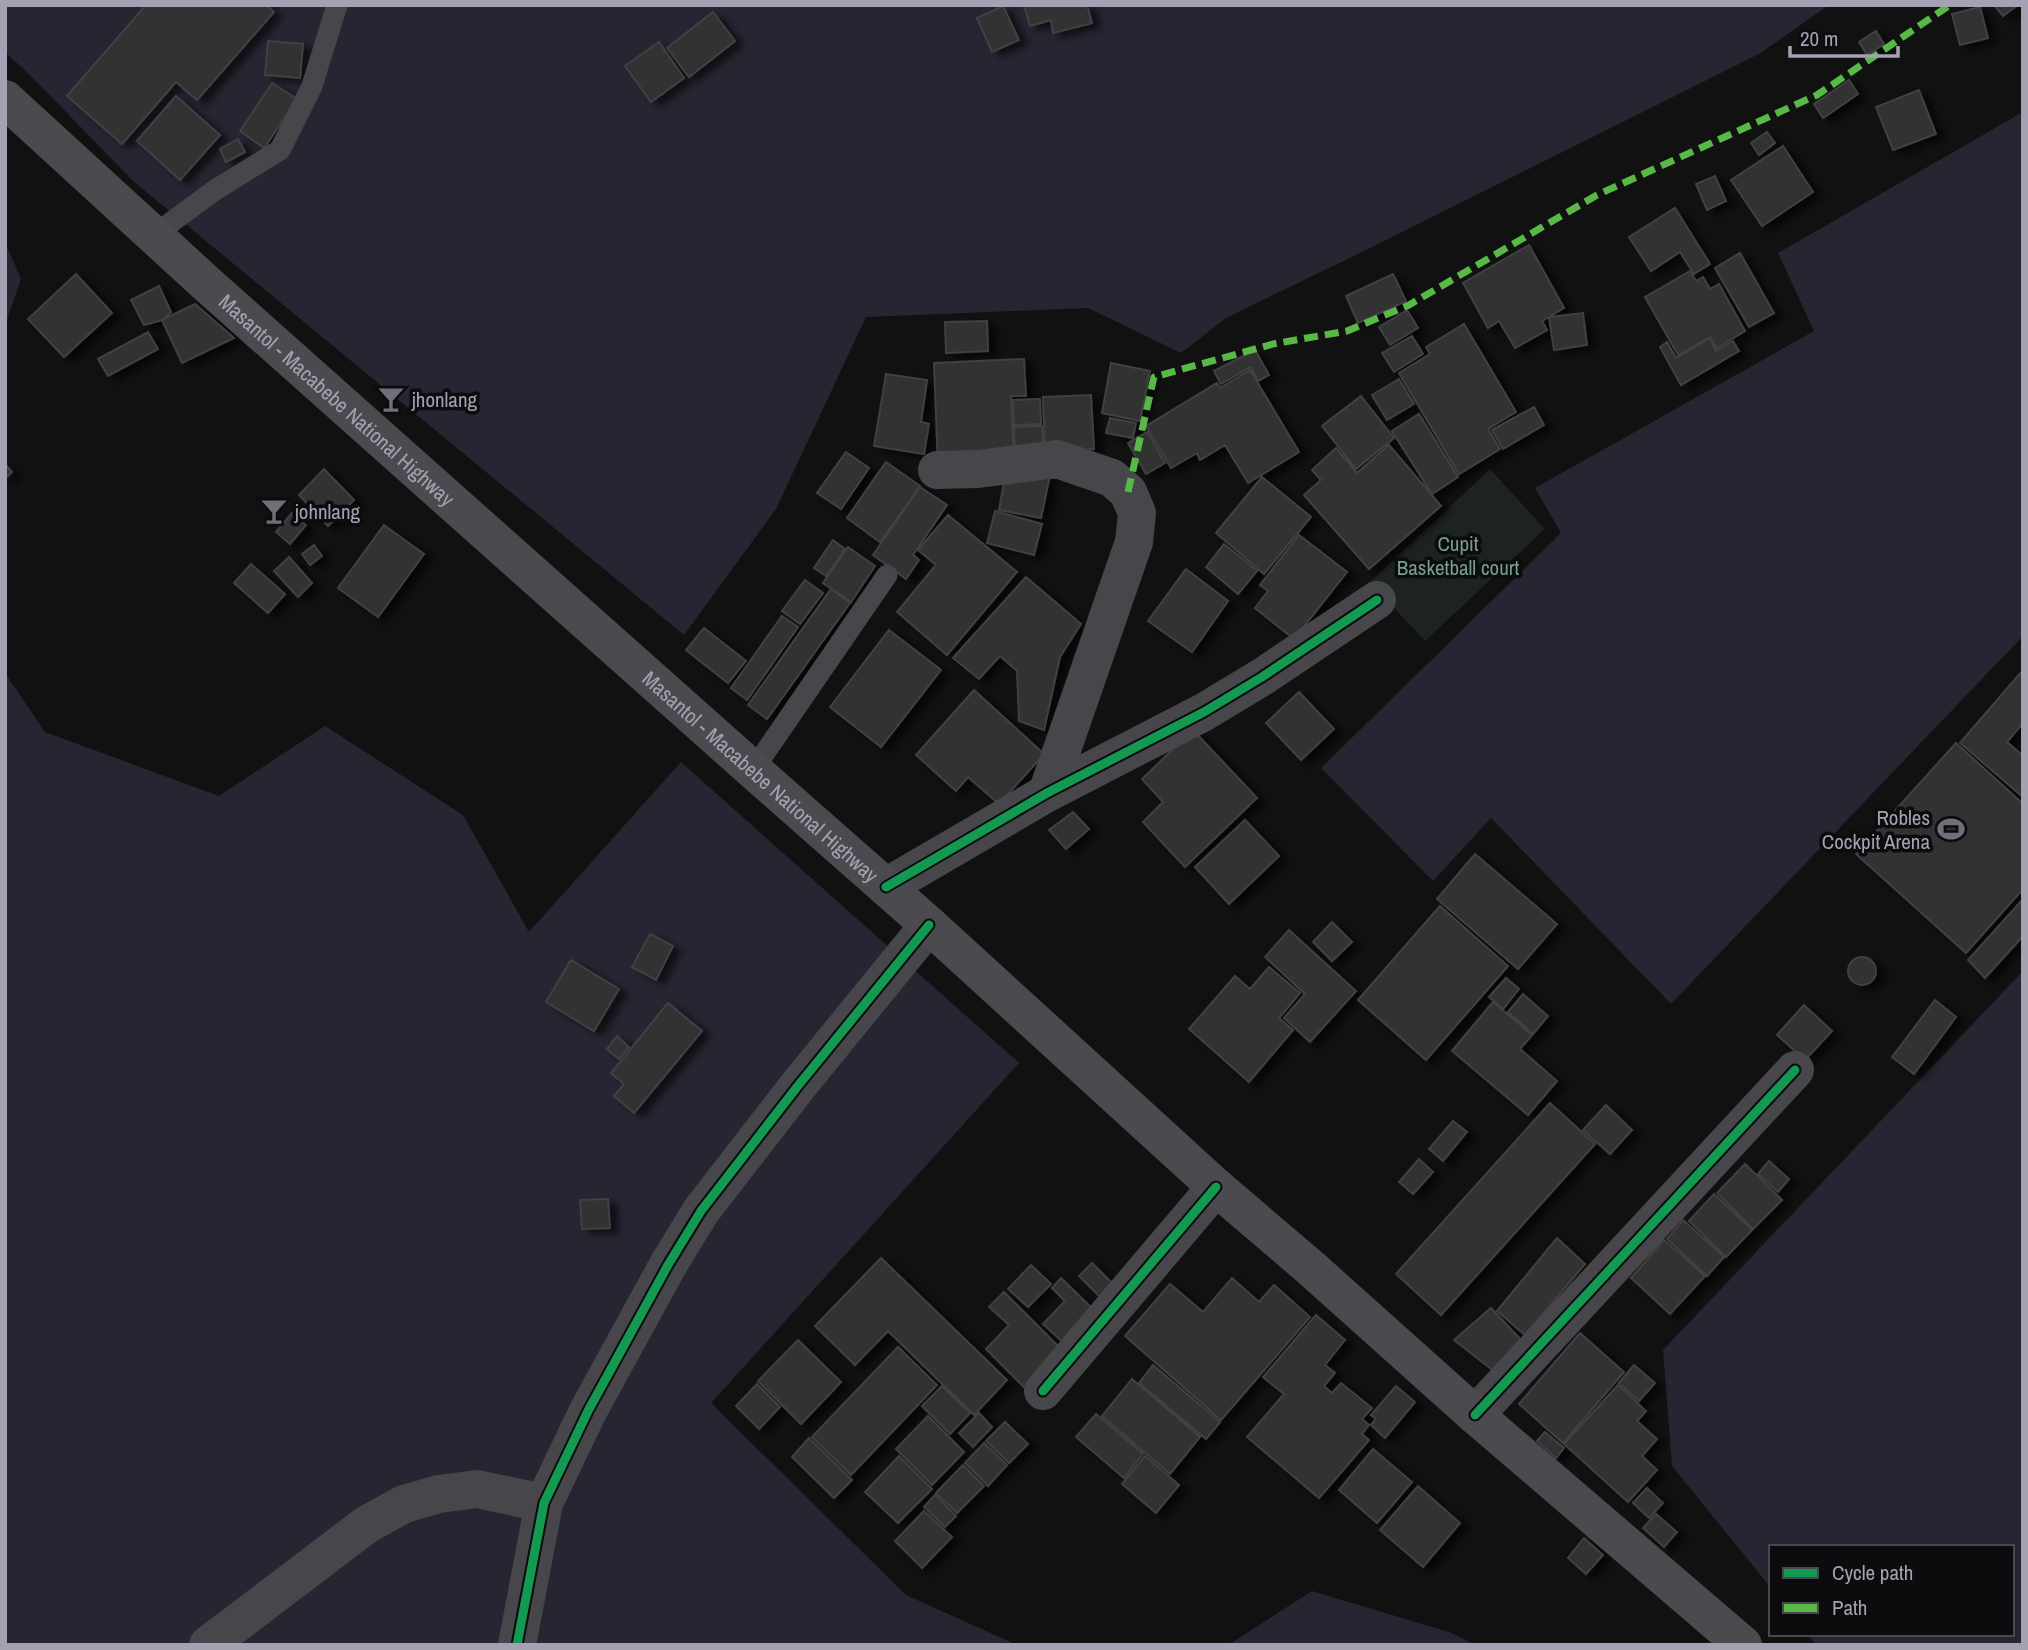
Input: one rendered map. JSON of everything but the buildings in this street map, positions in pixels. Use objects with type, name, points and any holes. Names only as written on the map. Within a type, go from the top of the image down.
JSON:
[{"type":"main road","name":"Masantol - Macabebe National Highway","points":[[5,99],[752,770],[929,925],[1216,1187],[1742,1645]]},
{"type":"street","points":[[937,470],[1057,459],[1112,478],[1128,492],[1137,513],[1134,542],[1047,793]]},
{"type":"street","points":[[886,887],[1047,793],[1204,712],[1262,677],[1377,600]]},
{"type":"street","points":[[517,1645],[544,1503],[588,1411],[668,1265],[701,1210],[929,925]]},
{"type":"street","points":[[1475,1415],[1795,1070]]},
{"type":"street","points":[[1043,1391],[1216,1187]]},
{"type":"street","points":[[208,1645],[366,1525],[404,1504],[439,1494],[477,1489],[544,1503]]},
{"type":"lane","points":[[154,234],[215,190],[281,149],[313,86],[337,5]]},
{"type":"lane","points":[[752,770],[887,575]]},
{"type":"green space","name":"Cupit Basketball court","points":[[1490,469],[1545,529],[1425,641],[1370,582]]},
{"type":"water","points":[[5,5],[1829,5],[1759,54],[1226,318],[1181,353],[1088,308],[866,317],[776,509],[684,635],[133,181],[5,52]]},
{"type":"water","points":[[2023,112],[2023,636],[1671,1004],[1491,818],[1433,881],[1321,768],[1561,533],[1535,488],[1814,331],[1778,253]]},
{"type":"water","points":[[5,242],[21,279],[5,326]]},
{"type":"water","points":[[5,673],[45,732],[219,796],[325,726],[463,815],[529,932],[681,762],[1019,1063],[711,1403],[906,1595],[1017,1645],[5,1645]]},
{"type":"water","points":[[2023,971],[2023,1645],[1816,1645],[1809,1636],[2014,1636],[2014,1545],[1769,1545],[1769,1586],[1672,1466],[1663,1350]]},
{"type":"water","points":[[1312,1591],[1449,1632],[1475,1645],[1228,1645]]},
{"type":"marked path","points":[[1128,492],[1154,377],[1273,344],[1347,331],[1409,305],[1597,195],[1817,95],[1950,5]]},
{"type":"cycle path","points":[[886,887],[1047,793],[1204,712],[1262,677],[1377,600]]},
{"type":"cycle path","points":[[517,1645],[544,1503],[588,1411],[668,1265],[701,1211],[797,1087],[929,925]]},
{"type":"cycle path","points":[[1475,1415],[1795,1070]]},
{"type":"cycle path","points":[[1043,1391],[1216,1187]]},
{"type":"place","name":"jhonlang","points":[[391,399]]},
{"type":"place","name":"johnlang","points":[[274,511]]},
{"type":"place","name":"Robles Cockpit Arena","points":[[1951,829]]}]
